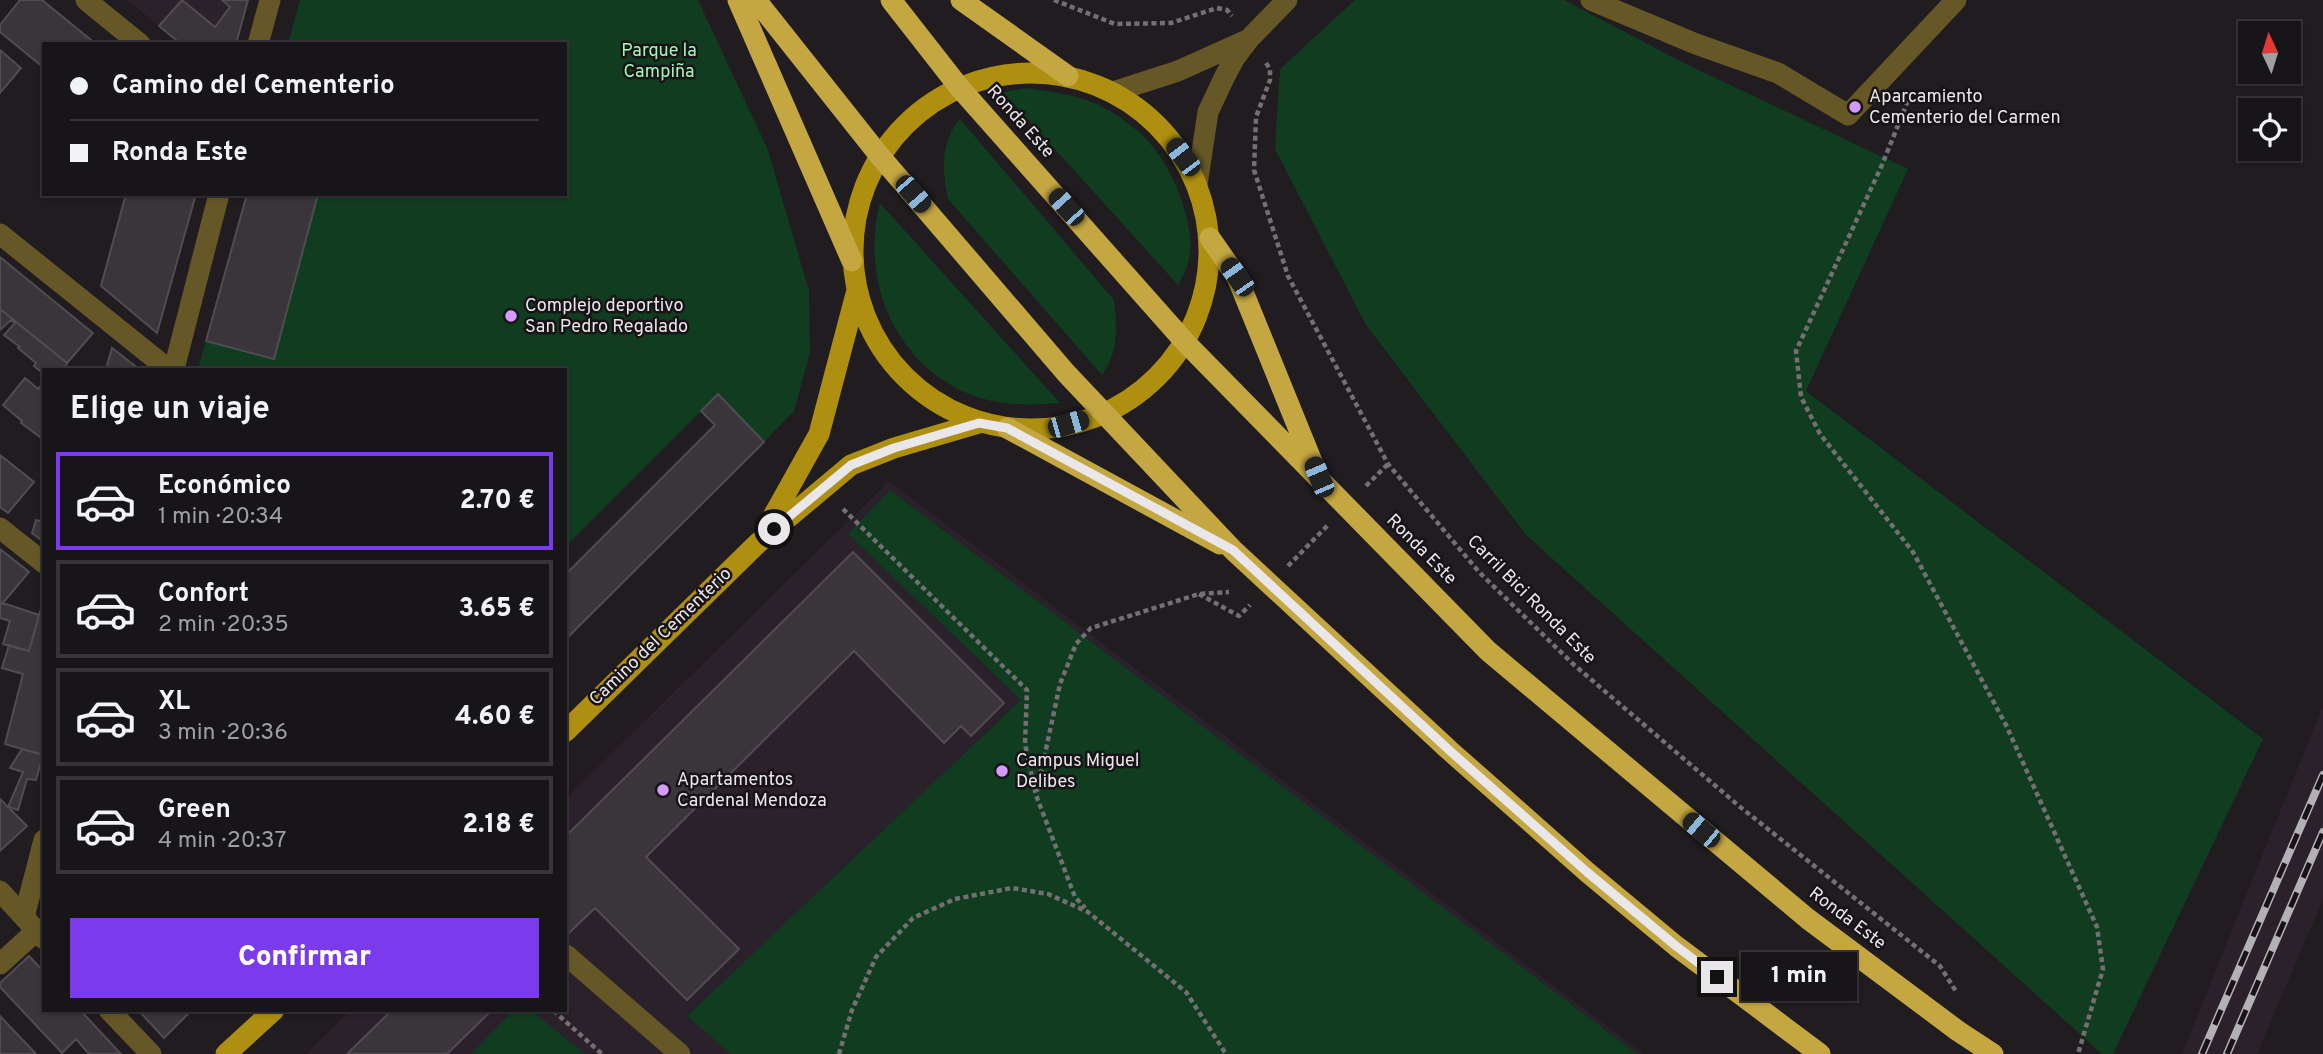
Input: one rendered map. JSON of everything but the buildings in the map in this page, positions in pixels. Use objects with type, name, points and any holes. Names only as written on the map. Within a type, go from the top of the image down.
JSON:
[{"type":"highway","points":[[738,0],[852,261]]},
{"type":"highway","points":[[757,0],[879,155],[1066,373],[1233,550],[1449,750],[1587,872],[1676,946],[1820,1054]]},
{"type":"highway","name":"Ronda Este","points":[[891,0],[959,87],[1185,342],[1488,651],[1808,919],[1993,1054]]},
{"type":"highway","points":[[961,0],[1068,76]]},
{"type":"highway","points":[[1210,238],[1237,277],[1319,477]]},
{"type":"highway","points":[[1007,428],[1233,550]]},
{"type":"main road","points":[[1013,74],[1068,76],[1113,92],[1140,109],[1164,131],[1183,157],[1206,211],[1210,238],[1205,292],[1185,342],[1151,384],[1106,413],[1049,429],[1007,428],[979,423],[944,408],[905,379],[875,340],[856,294],[852,261],[857,206],[879,155],[914,116],[959,87],[1013,74]]},
{"type":"main road","name":"Camino del Cementerio","points":[[758,543],[819,434],[856,294]]},
{"type":"main road","name":"Camino del Cementerio","points":[[568,723],[758,543],[851,465],[894,448],[979,423]]},
{"type":"main road","points":[[226,1054],[272,1012]]},
{"type":"street","points":[[86,0],[138,42]]},
{"type":"street","points":[[259,42],[270,0]]},
{"type":"street","points":[[1197,185],[1208,112],[1234,59],[1249,39],[1287,0]]},
{"type":"street","points":[[1591,0],[1696,44],[1778,73],[1848,115],[1956,0]]},
{"type":"street","points":[[1113,92],[1178,71],[1249,39]]},
{"type":"street","points":[[174,368],[218,196]]},
{"type":"street","points":[[0,234],[167,368]]},
{"type":"street","points":[[0,528],[42,561]]},
{"type":"street","points":[[0,964],[35,929],[42,861]]},
{"type":"street","points":[[0,891],[35,929]]},
{"type":"street","points":[[567,956],[680,1054]]},
{"type":"street","points":[[112,1012],[151,1054]]},
{"type":"path","points":[[1054,0],[1115,24],[1171,23],[1217,8],[1227,10]]},
{"type":"path","name":"Carril Bici Ronda Este","points":[[1270,69],[1270,80],[1256,117],[1254,170],[1288,276],[1388,464],[1479,572],[1573,664],[1738,806],[1940,966],[1957,993]]},
{"type":"path","points":[[1911,91],[1882,165],[1796,351],[1801,397],[1820,434],[1913,552],[2006,725],[2097,927],[2103,969],[2078,1054]]},
{"type":"path","points":[[1199,594],[1239,616],[1388,464]]},
{"type":"path","points":[[840,507],[1027,690],[1025,744],[1036,795],[1075,897],[1088,912],[1186,992],[1226,1054]]},
{"type":"path","points":[[1036,795],[1060,684],[1076,644],[1091,628],[1199,594],[1229,592]]},
{"type":"path","points":[[839,1054],[852,1010],[876,957],[913,918],[955,899],[1012,888],[1048,894],[1088,912]]},
{"type":"path","points":[[557,1012],[602,1054]]},
{"type":"shaded area","points":[[127,0],[248,0],[237,42],[179,42]]},
{"type":"shaded area","name":"Campus Miguel Delibes","points":[[889,481],[1644,1054],[447,1054],[490,1012],[567,1012],[567,935],[595,908],[687,1000],[738,950],[646,857],[854,651],[944,742],[961,726],[971,736],[1004,703],[853,552],[567,835],[567,797]]},
{"type":"shaded area","points":[[2323,705],[2323,899],[2257,1054],[2182,1054]]},
{"type":"shaded area","points":[[349,1012],[390,1012],[347,1054],[306,1054]]},
{"type":"green space","name":"Complejo deportivo San Pedro Regalado","points":[[300,0],[698,0],[768,150],[809,291],[810,353],[794,411],[764,442],[718,394],[567,545],[567,368],[198,368],[246,196],[567,196],[567,42],[289,42]]},
{"type":"green space","points":[[1355,0],[1564,0],[1688,65],[1908,169],[1806,391],[2263,739],[2113,1054],[2102,1054],[1526,535],[1366,325],[1275,149],[1280,69]]},
{"type":"green space","points":[[1026,88],[1067,95],[1096,104],[1128,123],[1150,144],[1169,172],[1184,206],[1188,224],[1190,255],[1178,285],[1003,92]]},
{"type":"green space","points":[[960,119],[1114,300],[1114,349],[1102,375],[948,199],[944,158],[949,137]]},
{"type":"green space","points":[[880,203],[1060,403],[1010,404],[980,398],[951,385],[927,367],[907,346],[891,320],[881,293],[875,263],[875,233]]},
{"type":"green space","name":"Campus Miguel Delibes","points":[[890,490],[1637,1054],[731,1054],[687,1016],[1021,700],[848,534]]},
{"type":"green space","points":[[512,1012],[532,1012],[585,1054],[471,1054]]},
{"type":"railway","points":[[2202,1054],[2323,775]]},
{"type":"railway","points":[[2227,1054],[2323,832]]},
{"type":"place","name":"Aparcamiento Cementerio del Carmen","points":[[1855,107]]},
{"type":"place","name":"Complejo deportivo San Pedro Regalado","points":[[511,316]]},
{"type":"place","name":"Campus Miguel Delibes","points":[[1002,771]]},
{"type":"place","name":"Apartamentos Cardenal Mendoza","points":[[663,790]]},
{"type":"route","points":[[774,529],[851,465],[894,448],[979,423],[1007,428],[1233,550],[1449,750],[1587,872],[1717,977]]},
{"type":"park label","name":"Parque la Campiña","points":[[659,61]]}]
